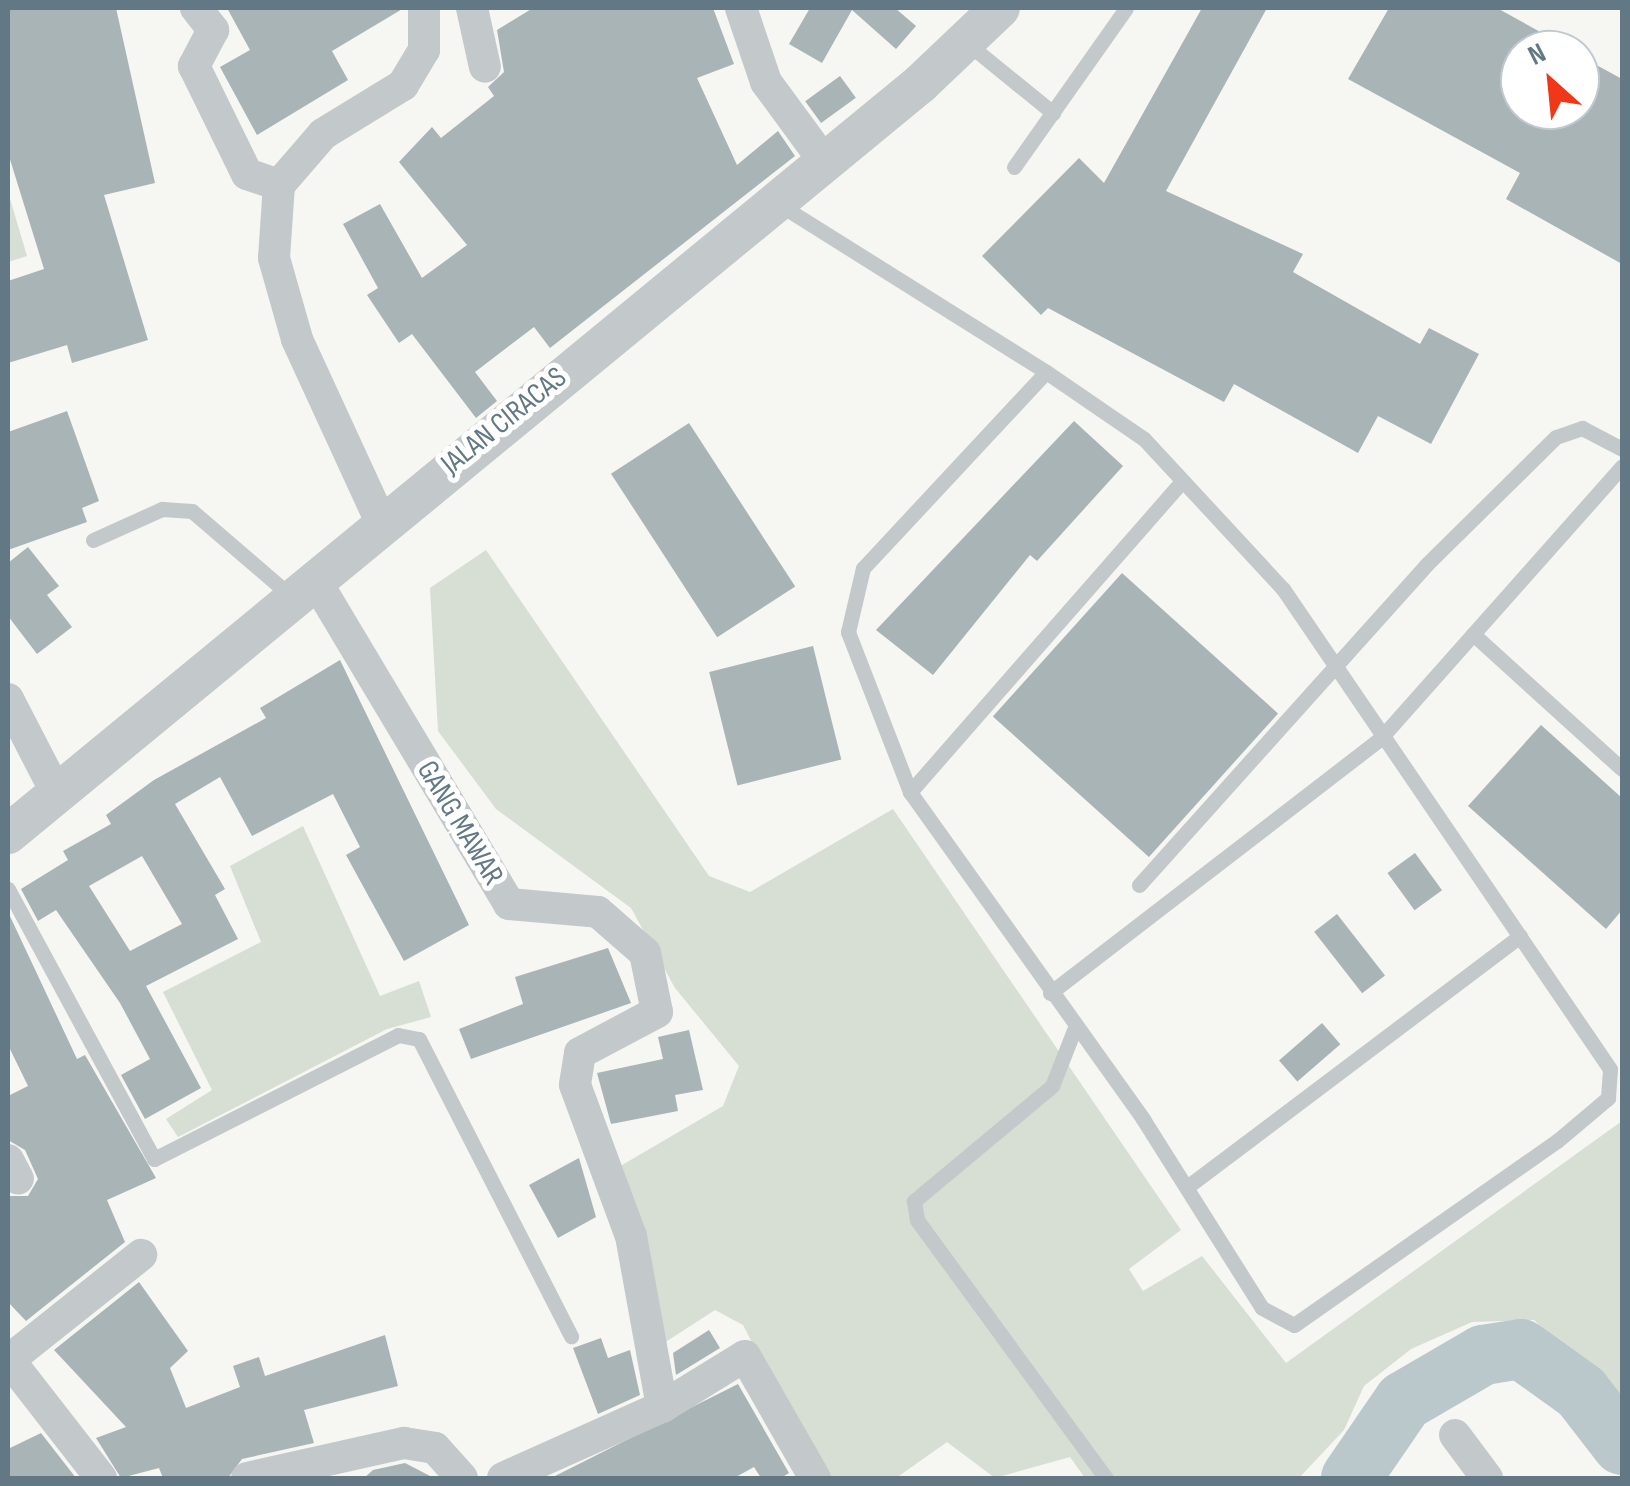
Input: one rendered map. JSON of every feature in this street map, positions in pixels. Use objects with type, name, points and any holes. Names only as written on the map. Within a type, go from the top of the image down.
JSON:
[{"type":"street","points":[[196,8],[213,30],[194,66],[247,174],[278,185]]},
{"type":"street","points":[[381,522],[297,338],[274,258],[278,185],[324,134],[403,86],[424,50],[424,8]]},
{"type":"street","points":[[472,8],[485,67]]},
{"type":"street","points":[[740,8],[766,82],[824,161]]},
{"type":"street","name":"JALAN CIRACAS","points":[[8,834],[381,522],[824,161],[966,42],[1000,8]]},
{"type":"street","name":"GANG MAWAR","points":[[303,587],[509,904],[598,912],[645,952],[657,1012],[595,1042],[575,1074],[631,1236],[662,1407]]},
{"type":"street","points":[[8,699],[56,792]]},
{"type":"street","points":[[100,1478],[10,1363],[16,1335],[141,1255]]},
{"type":"street","points":[[503,1478],[662,1407],[751,1358],[814,1478]]},
{"type":"street","points":[[1455,1435],[1487,1478]]},
{"type":"street","points":[[247,1478],[404,1443],[436,1448],[462,1478]]},
{"type":"lane","points":[[1014,168],[1126,8]]},
{"type":"lane","points":[[966,42],[1053,112]]},
{"type":"lane","points":[[774,201],[1046,372],[1144,438],[1179,485],[1259,561],[1339,671],[1379,740],[1434,802],[1520,936],[1606,1059],[1617,1087],[1557,1141],[1294,1325],[1262,1308],[1187,1187],[910,792],[848,632],[850,594],[863,568],[1046,372]]},
{"type":"lane","points":[[1139,885],[1339,671],[1426,565],[1564,430],[1582,428],[1622,449]]},
{"type":"lane","points":[[1050,993],[1379,740],[1622,466]]},
{"type":"lane","points":[[910,792],[1179,485]]},
{"type":"lane","points":[[92,540],[162,509],[192,511],[303,587]]},
{"type":"lane","points":[[1473,634],[1622,770]]},
{"type":"lane","points":[[8,888],[154,1159],[398,1034],[419,1039],[572,1336]]},
{"type":"lane","points":[[1187,1187],[1520,936]]},
{"type":"lane","points":[[1074,1030],[1052,1086],[914,1201],[917,1220],[1106,1478]]},
{"type":"shaded area","points":[[8,192],[27,256],[8,262]]},
{"type":"shaded area","points":[[486,550],[709,876],[750,892],[893,809],[1181,1230],[1129,1269],[1143,1291],[1202,1256],[1286,1363],[1622,1121],[1622,1397],[1534,1320],[1472,1322],[1411,1349],[1364,1386],[1344,1430],[1299,1478],[1085,1478],[1070,1457],[995,1478],[947,1442],[896,1478],[823,1478],[743,1325],[715,1310],[664,1343],[617,1168],[723,1106],[739,1066],[675,988],[631,908],[496,809],[438,731],[430,588]]},
{"type":"shaded area","points":[[303,826],[380,996],[419,981],[431,1017],[387,1029],[178,1137],[166,1119],[212,1090],[163,992],[261,942],[230,866]]},
{"type":"building","points":[[8,8],[116,8],[155,183],[104,195],[148,340],[72,363],[67,345],[8,363],[8,281],[44,269],[8,153]]},
{"type":"building","points":[[227,8],[404,8],[332,51],[348,80],[257,135],[220,67],[250,50]]},
{"type":"building","points":[[533,8],[713,8],[734,64],[697,78],[737,165],[778,131],[795,156],[550,348],[534,327],[475,372],[497,401],[476,418],[412,334],[399,343],[367,295],[378,288],[343,224],[380,204],[422,278],[467,245],[399,162],[432,127],[441,138],[494,96],[488,87],[504,72],[497,30]]},
{"type":"building","points":[[810,8],[895,8],[916,26],[896,49],[852,10],[822,63],[789,44]]},
{"type":"building","points":[[1202,8],[1267,8],[1166,191],[1303,254],[1293,272],[1420,344],[1429,328],[1479,354],[1431,444],[1378,416],[1358,453],[1234,384],[1224,402],[1048,308],[1041,315],[982,256],[1079,158],[1104,183]]},
{"type":"building","points":[[1389,8],[1497,8],[1537,30],[1500,30],[1500,130],[1600,130],[1600,67],[1622,79],[1622,264],[1506,199],[1520,173],[1348,79]]},
{"type":"building","points":[[840,76],[856,98],[821,123],[805,101]]},
{"type":"building","points":[[67,411],[99,501],[82,508],[87,522],[8,550],[8,432]]},
{"type":"building","points":[[1074,421],[1123,466],[1037,561],[1030,555],[933,675],[876,630]]},
{"type":"building","points":[[689,423],[795,587],[717,637],[611,474]]},
{"type":"building","points":[[28,547],[59,586],[47,595],[72,627],[37,654],[8,616],[8,563]]},
{"type":"building","points":[[1122,573],[1278,714],[1149,857],[993,716]]},
{"type":"building","points":[[813,646],[841,760],[737,785],[709,672]]},
{"type":"building","points":[[340,660],[469,925],[404,961],[346,855],[360,847],[333,794],[252,836],[220,777],[175,804],[225,889],[215,895],[238,939],[146,986],[201,1088],[145,1119],[121,1075],[150,1059],[120,1003],[56,910],[38,921],[21,889],[68,860],[63,851],[111,824],[106,815],[154,780],[266,718],[260,708]],"holes":[[[142,856],[182,924],[130,951],[89,886]]]},
{"type":"building","points":[[1541,725],[1622,798],[1622,910],[1606,929],[1468,806]]},
{"type":"building","points":[[1415,853],[1442,890],[1415,910],[1387,873]]},
{"type":"building","points":[[8,912],[77,1059],[85,1055],[156,1178],[107,1200],[125,1242],[26,1321],[8,1302],[8,1196],[28,1196],[38,1179],[25,1150],[8,1140],[8,1096],[28,1086],[8,1045]]},
{"type":"building","points":[[1337,914],[1385,975],[1362,993],[1314,932]]},
{"type":"building","points":[[608,948],[631,1003],[471,1059],[459,1029],[523,1004],[515,977]]},
{"type":"building","points":[[1322,1023],[1340,1044],[1297,1082],[1279,1060]]},
{"type":"building","points":[[689,1030],[703,1090],[675,1095],[678,1111],[611,1124],[597,1073],[663,1059],[658,1037]]},
{"type":"building","points":[[579,1158],[596,1217],[558,1238],[529,1185]]},
{"type":"building","points":[[139,1282],[188,1351],[170,1368],[186,1408],[240,1387],[233,1366],[259,1357],[265,1376],[385,1335],[398,1386],[304,1410],[314,1443],[242,1459],[228,1478],[163,1478],[159,1468],[121,1478],[96,1438],[126,1427],[54,1350]]},
{"type":"building","points":[[709,1330],[720,1348],[676,1375],[673,1353]]},
{"type":"building","points":[[601,1338],[608,1358],[630,1350],[640,1395],[598,1414],[573,1348]]},
{"type":"building","points":[[738,1384],[789,1473],[781,1478],[761,1478],[754,1467],[734,1478],[551,1478]]},
{"type":"building","points":[[41,1433],[76,1478],[8,1478],[8,1449]]},
{"type":"building","points":[[405,1463],[434,1478],[364,1478],[373,1470]]},
{"type":"waterway","points":[[1351,1478],[1404,1401],[1483,1355],[1521,1349],[1581,1392],[1622,1445]]}]
